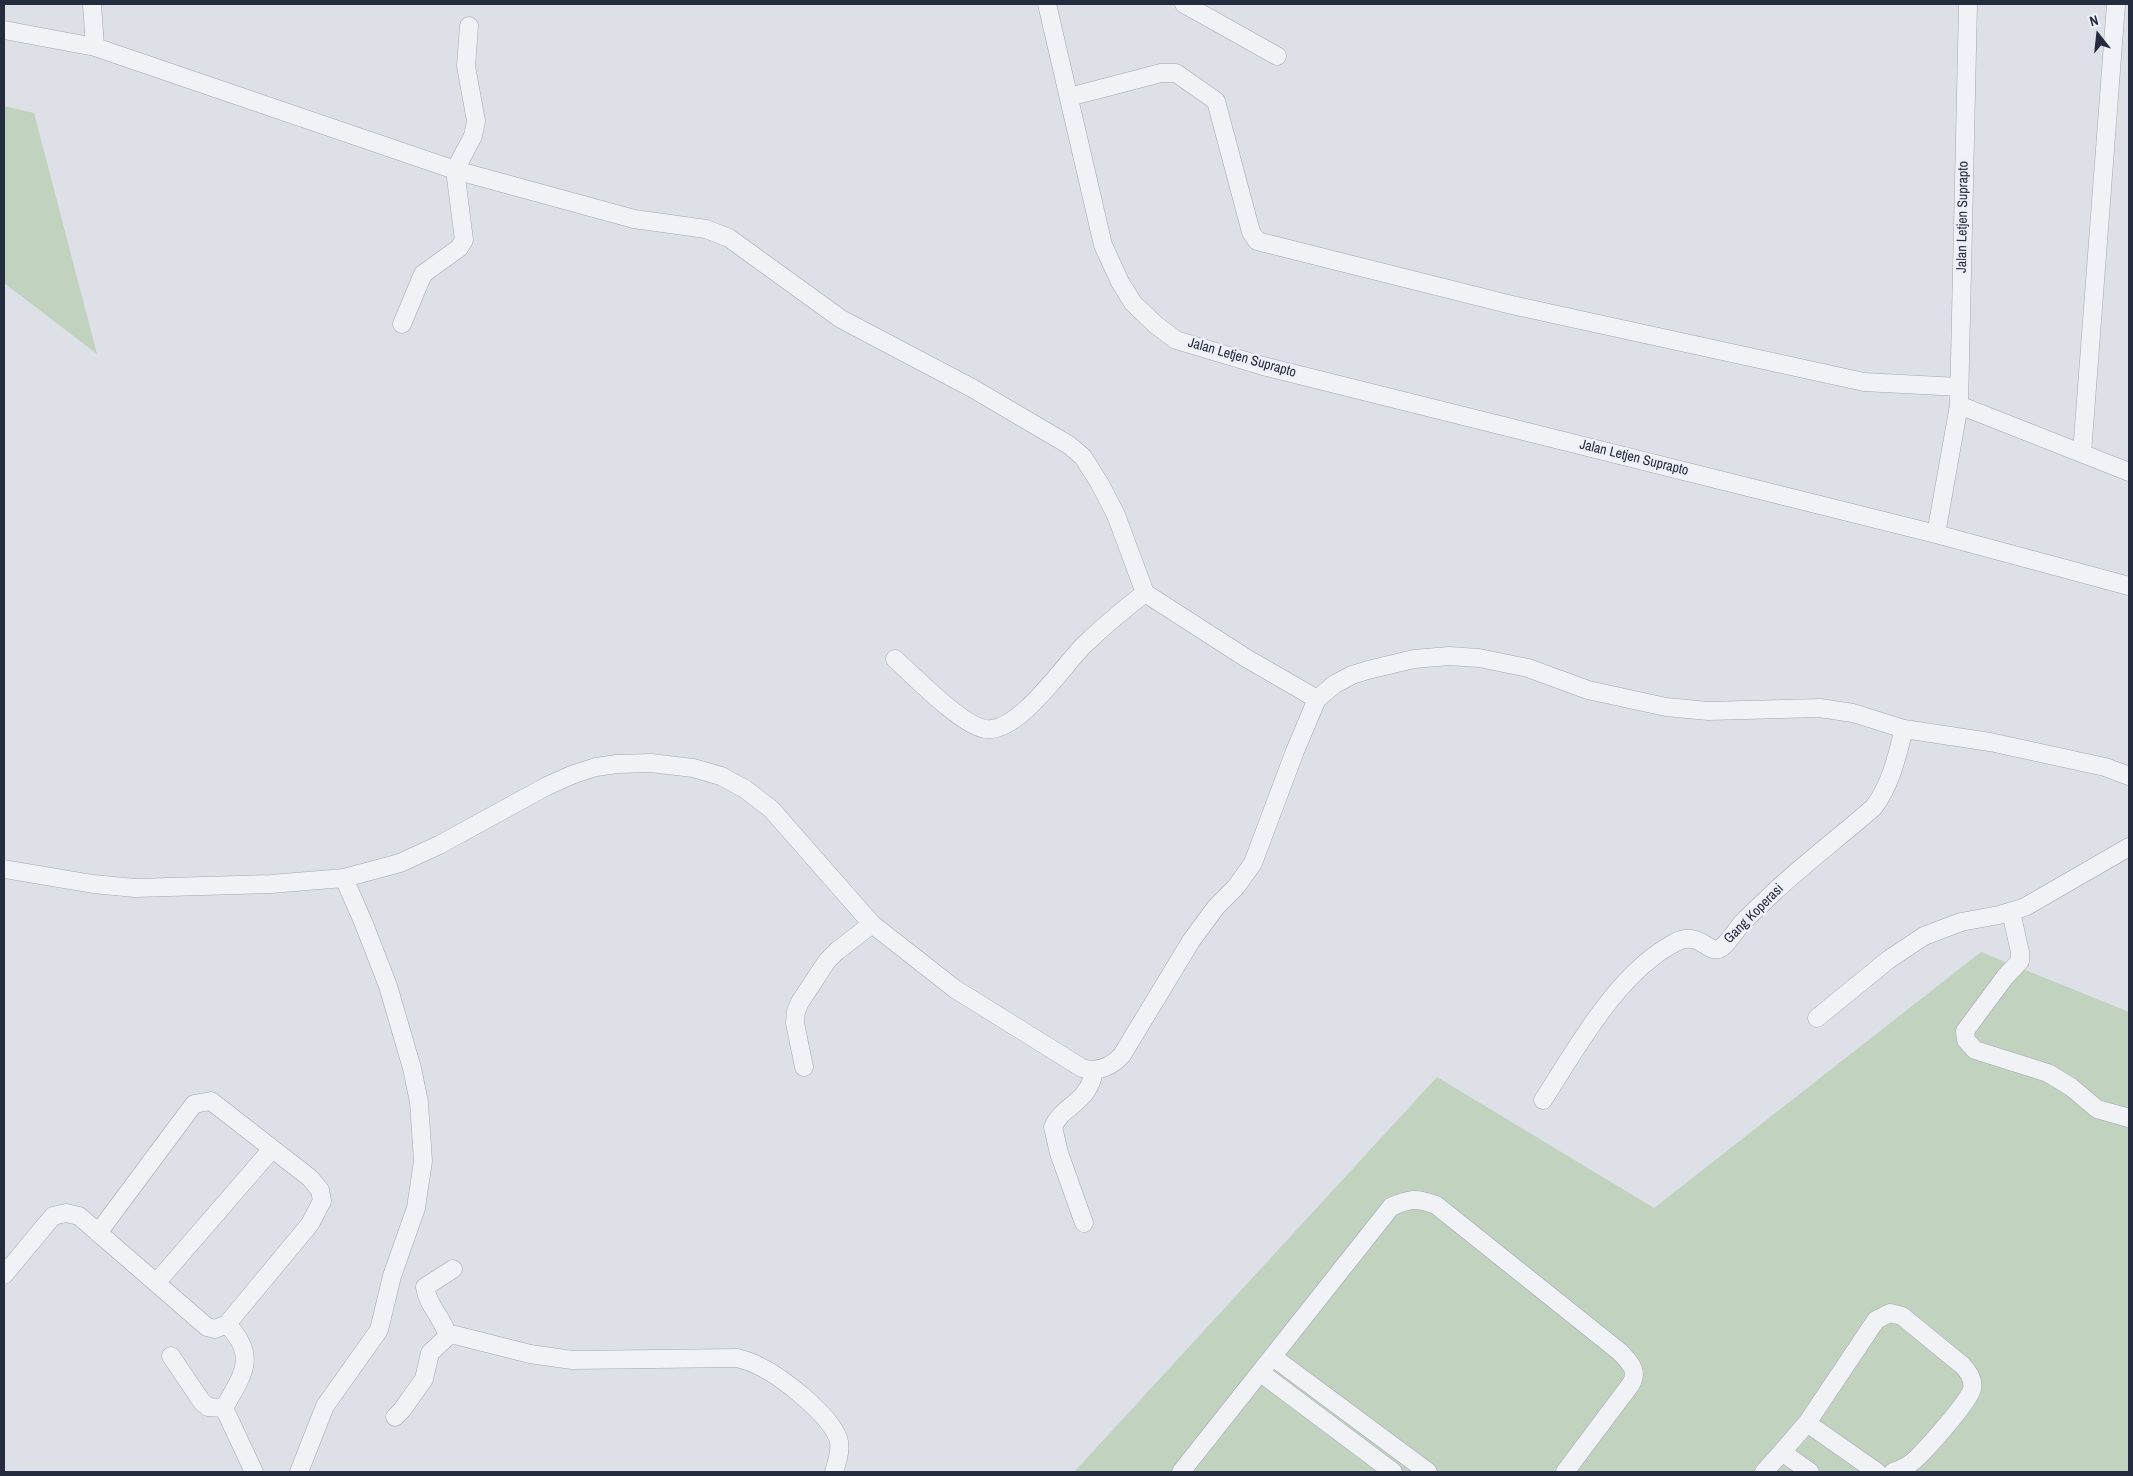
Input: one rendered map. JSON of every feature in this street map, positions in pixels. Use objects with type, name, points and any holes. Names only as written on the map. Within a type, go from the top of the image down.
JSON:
[{"type":"street","points":[[92,4],[94,47]]},
{"type":"street","name":"Jalan Letjen Suprapto","points":[[1047,4],[1104,245],[1116,274],[1133,303],[1156,325],[1176,340],[1263,366],[1936,534],[1959,405],[1968,4]]},
{"type":"street","points":[[1184,4],[1277,56]]},
{"type":"street","points":[[2082,453],[2120,10]]},
{"type":"street","points":[[402,324],[423,274],[458,248],[464,240],[455,170],[473,136],[476,121],[466,66],[469,26]]},
{"type":"street","points":[[4,30],[94,47],[455,170],[634,219],[706,229],[729,238],[842,319],[972,388],[1069,445],[1083,457],[1116,515],[1145,593],[1246,658],[1317,699]]},
{"type":"street","points":[[1069,96],[1162,73],[1176,73],[1216,101],[1251,232],[1258,241],[1512,305],[1864,382],[1959,387]]},
{"type":"street","points":[[1959,405],[2129,472]]},
{"type":"street","points":[[1936,534],[2129,586]]},
{"type":"street","points":[[895,659],[966,720],[985,729],[995,729],[1016,718],[1036,700],[1082,647],[1116,614],[1145,593]]},
{"type":"street","points":[[4,869],[93,884],[135,888],[262,884],[344,878],[400,863],[431,849],[547,786],[596,767],[651,763],[693,768],[721,776],[745,789],[771,809],[872,924],[956,989],[1082,1068],[1094,1070],[1116,1062],[1122,1055],[1191,941],[1216,907],[1236,887],[1253,863],[1295,751],[1317,699],[1335,684],[1352,675],[1414,659],[1449,656],[1479,658],[1528,668],[1588,690],[1666,707],[1708,711],[1820,708],[1853,713],[1904,729],[1990,742],[2105,767],[2129,776]]},
{"type":"street","name":"Gang Koperasi","points":[[1543,1100],[1594,1022],[1615,994],[1637,972],[1662,951],[1682,939],[1692,938],[1712,949],[1721,948],[1745,920],[1780,887],[1874,806],[1884,793],[1890,780],[1904,729]]},
{"type":"street","points":[[1817,1018],[1888,960],[1924,936],[1961,922],[2011,912],[2025,907],[2129,847]]},
{"type":"street","points":[[299,1472],[324,1406],[379,1330],[392,1276],[416,1208],[423,1161],[418,1102],[412,1068],[388,986],[344,878]]},
{"type":"street","points":[[2011,912],[2020,961],[2005,977],[1965,1031],[1966,1040],[1975,1050],[2048,1073],[2071,1087],[2098,1109],[2129,1118]]},
{"type":"street","points":[[804,1067],[794,1023],[800,1002],[827,960],[872,924]]},
{"type":"street","points":[[1084,1222],[1059,1152],[1053,1127],[1060,1117],[1081,1099],[1090,1086],[1094,1070]]},
{"type":"street","points":[[4,1275],[53,1216],[66,1213],[79,1216],[207,1327],[215,1329],[227,1324],[310,1224],[322,1201],[320,1190],[310,1178],[211,1101],[194,1104],[98,1232]]},
{"type":"street","points":[[156,1283],[272,1149]]},
{"type":"street","points":[[1181,1472],[1391,1207],[1405,1201],[1420,1199],[1436,1205],[1620,1352],[1634,1370],[1634,1378],[1631,1384],[1565,1472]]},
{"type":"street","points":[[448,1336],[442,1319],[429,1302],[425,1287],[453,1269]]},
{"type":"street","points":[[1764,1472],[1808,1423],[1876,1320],[1890,1312],[1902,1316],[1962,1364],[1969,1373],[1972,1389],[1964,1403],[1917,1458],[1905,1467],[1893,1472]]},
{"type":"street","points":[[224,1408],[244,1368],[245,1354],[237,1335],[227,1324]]},
{"type":"street","points":[[395,1417],[424,1379],[430,1353],[448,1336],[456,1335],[530,1354],[572,1360],[737,1358],[759,1366],[802,1396],[829,1422],[839,1439],[839,1454],[834,1472]]},
{"type":"street","points":[[171,1356],[202,1402],[208,1407],[224,1408]]},
{"type":"street","points":[[1273,1357],[1428,1472]]},
{"type":"street","points":[[1261,1373],[1385,1470]]},
{"type":"street","points":[[224,1408],[254,1472]]},
{"type":"street","points":[[1808,1423],[1877,1472]]},
{"type":"street","points":[[1782,1452],[1810,1472]]},
{"type":"green space","points":[[4,106],[34,113],[97,354],[4,283]]},
{"type":"green space","points":[[1981,952],[2129,1012],[2129,1472],[1074,1472],[1437,1077],[1654,1208]]}]
